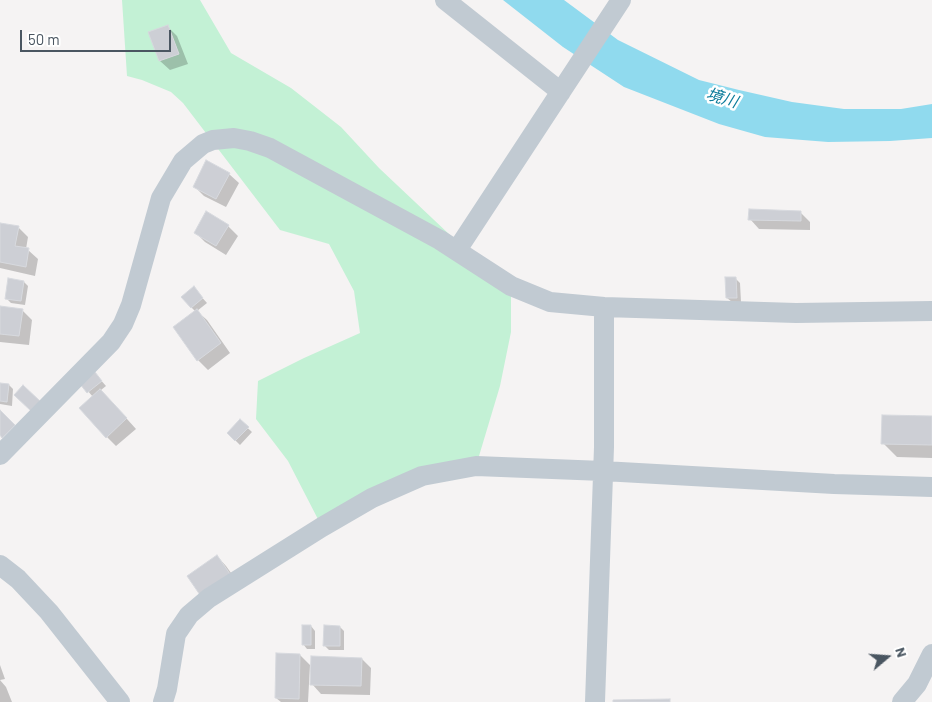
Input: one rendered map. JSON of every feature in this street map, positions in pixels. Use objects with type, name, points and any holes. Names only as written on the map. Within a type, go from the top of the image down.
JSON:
[{"type":"street","points":[[445,0],[563,90]]},
{"type":"street","points":[[457,250],[620,2]]},
{"type":"street","points":[[0,455],[87,368],[115,336],[123,324],[131,305],[161,198],[183,161],[203,144],[213,140],[234,138],[270,148],[457,250],[511,286],[550,302],[604,307],[796,313],[932,311]]},
{"type":"street","points":[[595,702],[603,470],[604,307]]},
{"type":"street","points":[[163,702],[176,634],[188,615],[209,598],[372,498],[422,476],[476,466],[603,470],[834,484],[932,487]]},
{"type":"street","points":[[0,565],[18,579],[49,612],[120,702]]},
{"type":"street","points":[[902,702],[917,684],[932,654]]},
{"type":"green space","points":[[122,0],[200,0],[231,53],[291,88],[341,127],[379,168],[486,269],[511,286],[511,332],[500,386],[476,466],[422,476],[322,527],[288,461],[256,419],[258,381],[360,333],[354,291],[329,244],[280,230],[183,103],[171,92],[127,76]]},
{"type":"water","name":"境川","points":[[503,0],[564,0],[618,40],[699,80],[739,90],[792,102],[844,109],[901,109],[932,104],[932,138],[828,142],[765,137],[719,124],[624,87],[563,47]]},
{"type":"building","points":[[168,25],[179,54],[159,61],[148,32]]},
{"type":"building","points":[[206,160],[230,173],[216,199],[193,187]]},
{"type":"building","points":[[749,209],[801,211],[801,221],[748,220]]},
{"type":"building","points":[[206,211],[229,225],[216,246],[194,233]]},
{"type":"building","points":[[0,223],[19,226],[15,246],[29,248],[26,267],[0,262]]},
{"type":"building","points":[[725,277],[736,277],[737,298],[726,298]]},
{"type":"building","points":[[8,278],[24,281],[21,301],[5,299]]},
{"type":"building","points":[[194,286],[203,298],[191,308],[181,297]]},
{"type":"building","points":[[0,306],[23,309],[19,336],[0,334]]},
{"type":"building","points":[[197,309],[221,343],[197,361],[173,327]]},
{"type":"building","points":[[95,372],[102,381],[87,393],[80,384]]},
{"type":"building","points":[[0,383],[9,384],[7,402],[0,401]]},
{"type":"building","points":[[23,385],[41,402],[32,412],[14,395]]},
{"type":"building","points":[[100,389],[127,418],[106,438],[79,408]]},
{"type":"building","points":[[0,410],[15,425],[2,438],[0,435]]},
{"type":"building","points":[[882,415],[932,416],[932,445],[881,444]]},
{"type":"building","points":[[240,419],[249,427],[235,441],[227,433]]},
{"type":"building","points":[[217,555],[230,574],[200,595],[187,576]]},
{"type":"building","points":[[302,625],[311,625],[311,645],[302,645]]},
{"type":"building","points":[[324,625],[340,626],[340,646],[323,646]]},
{"type":"building","points":[[276,653],[300,654],[299,699],[275,698]]},
{"type":"building","points":[[311,656],[362,658],[361,686],[310,685]]},
{"type":"building","points":[[670,699],[670,702],[613,702],[613,700]]}]
